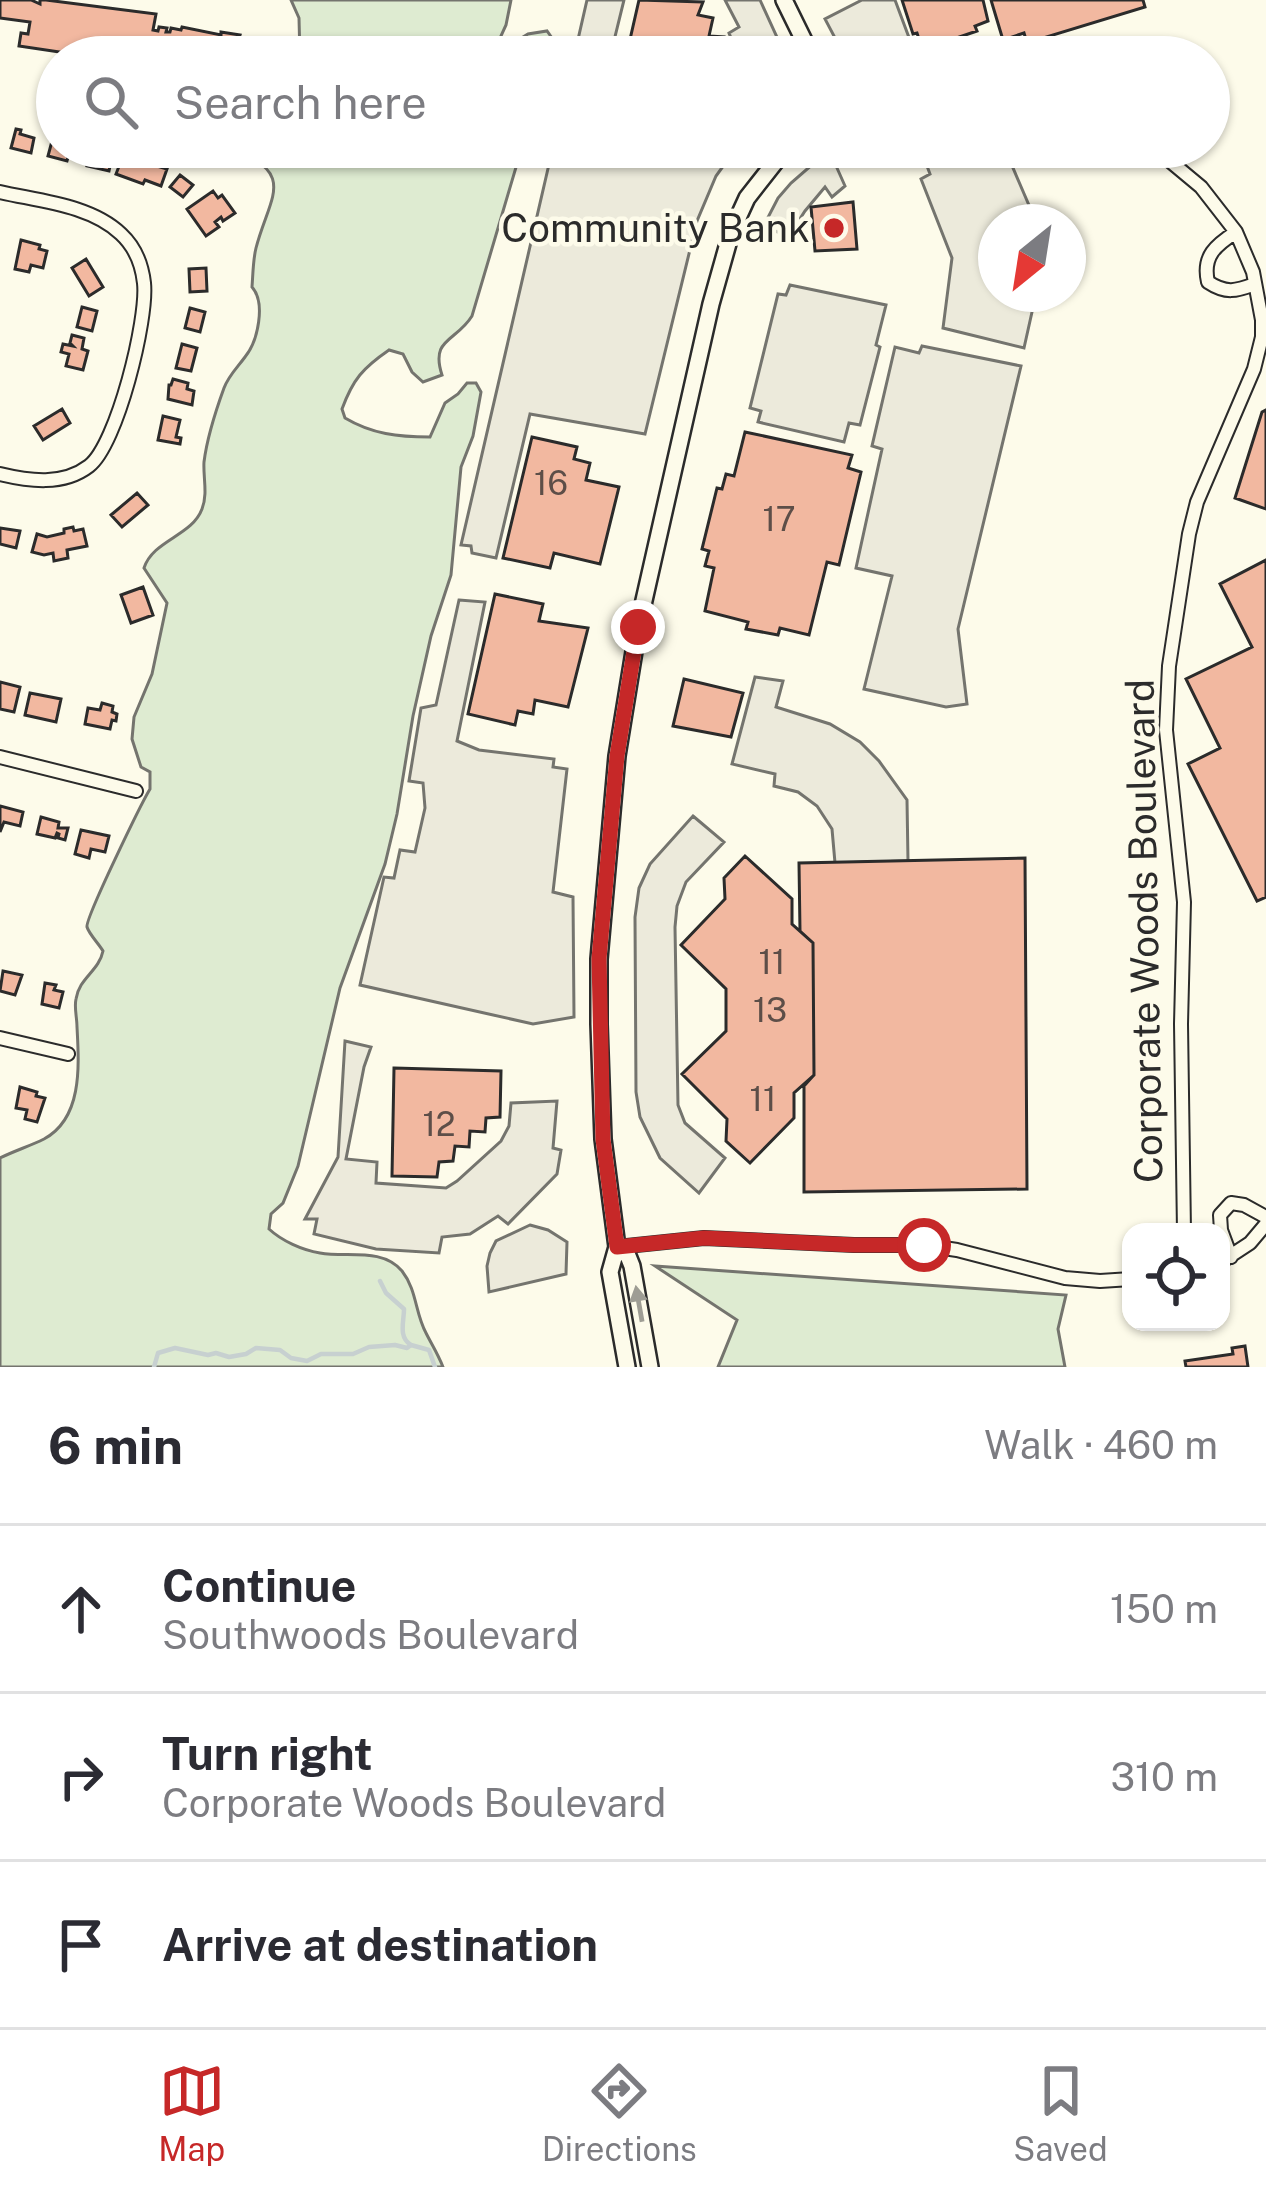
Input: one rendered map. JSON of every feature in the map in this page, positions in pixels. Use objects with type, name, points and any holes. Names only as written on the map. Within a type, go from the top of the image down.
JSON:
[{"type":"street","points":[[784,0],[802,36]]},
{"type":"street","points":[[627,1367],[610,1272],[617,1247],[603,1139],[599,959],[617,756],[630,663],[707,321],[731,233],[747,198],[771,168]]},
{"type":"street","name":"Corporate Woods Boulevard","points":[[1178,168],[1201,187],[1237,232],[1256,284],[1262,320],[1258,354],[1197,502],[1169,666],[1166,730],[1184,902],[1184,1223]]},
{"type":"street","points":[[0,192],[83,212],[109,224],[137,255],[145,296],[118,410],[96,460],[63,478],[29,480],[0,474]]},
{"type":"street","points":[[1237,232],[1208,257],[1208,282],[1232,292],[1256,284]]},
{"type":"street","points":[[0,757],[136,791]]},
{"type":"street","points":[[0,1038],[68,1054]]},
{"type":"street","points":[[1220,1223],[1220,1215],[1232,1203],[1244,1205],[1266,1221],[1250,1243],[1230,1257]]},
{"type":"street","points":[[617,1247],[704,1238],[924,1245],[1066,1278],[1122,1280]]},
{"type":"street","points":[[617,1247],[632,1266],[650,1367]]},
{"type":"green space","points":[[291,0],[511,0],[501,36],[299,36],[299,18]]},
{"type":"green space","points":[[266,168],[516,168],[472,316],[439,354],[442,375],[423,382],[403,354],[389,350],[360,375],[342,409],[345,418],[375,431],[430,437],[445,403],[467,383],[476,383],[481,392],[473,436],[461,467],[451,575],[431,636],[385,864],[340,988],[298,1166],[283,1203],[271,1214],[269,1229],[313,1252],[374,1256],[394,1264],[411,1286],[422,1325],[443,1367],[0,1367],[0,1158],[57,1130],[72,1104],[78,1074],[76,999],[103,951],[87,927],[150,789],[150,772],[141,767],[132,739],[134,717],[152,674],[167,603],[144,568],[155,551],[190,526],[202,509],[204,462],[215,415],[226,383],[257,332],[254,262],[272,200],[272,177]]},
{"type":"green space","points":[[655,1266],[1066,1295],[1058,1329],[1065,1367],[718,1367],[737,1320]]},
{"type":"shaded area","points":[[587,0],[624,0],[615,36],[579,36]]},
{"type":"shaded area","points":[[725,0],[760,0],[776,36],[730,36],[739,27]]},
{"type":"shaded area","points":[[862,0],[895,0],[908,36],[834,36],[825,19]]},
{"type":"shaded area","points":[[548,168],[722,168],[697,221],[645,434],[530,414],[496,558],[472,553],[471,546],[461,545]]},
{"type":"shaded area","points":[[808,168],[837,168],[845,186],[832,197],[825,187],[789,236],[763,227],[791,183]]},
{"type":"shaded area","points":[[928,168],[1013,168],[1028,204],[978,204],[978,312],[1032,312],[1024,348],[943,328],[952,258],[921,179],[930,174]]},
{"type":"shaded area","points":[[790,285],[886,305],[860,425],[849,423],[844,442],[758,422],[761,411],[750,408],[778,294],[786,295]]},
{"type":"shaded area","points":[[922,346],[1021,366],[958,629],[967,704],[946,707],[864,689],[892,576],[856,568],[882,449],[872,446],[895,347],[919,353]]},
{"type":"shaded area","points":[[459,600],[485,602],[457,741],[479,750],[554,759],[553,767],[567,769],[553,892],[573,897],[574,1017],[533,1024],[360,985],[384,877],[394,878],[400,850],[415,852],[425,808],[423,783],[409,781],[421,708],[436,705]]},
{"type":"shaded area","points":[[755,677],[783,681],[776,707],[830,724],[860,742],[879,761],[907,800],[908,861],[835,863],[832,829],[817,806],[798,792],[774,786],[775,774],[732,764]]},
{"type":"shaded area","points":[[693,816],[724,842],[686,882],[675,927],[678,1105],[685,1123],[725,1158],[699,1193],[660,1158],[640,1117],[636,1092],[639,888],[650,864]]},
{"type":"shaded area","points":[[345,1041],[371,1047],[346,1159],[377,1162],[376,1183],[446,1188],[501,1141],[509,1126],[511,1103],[557,1101],[553,1148],[561,1150],[557,1174],[508,1224],[498,1216],[470,1234],[442,1237],[439,1253],[376,1249],[314,1234],[317,1219],[305,1219],[338,1157]]},
{"type":"shaded area","points":[[530,1225],[567,1242],[566,1274],[489,1292],[487,1266],[496,1241]]},
{"type":"building","points":[[0,0],[40,4],[46,0],[156,14],[153,30],[158,31],[159,27],[170,32],[182,27],[240,35],[36,36],[36,49],[19,46],[30,22],[0,18]]},
{"type":"building","points":[[639,0],[703,2],[698,15],[713,18],[709,36],[631,36]]},
{"type":"building","points":[[902,0],[983,0],[988,21],[975,26],[977,31],[962,36],[913,34]]},
{"type":"building","points":[[991,0],[1143,0],[1145,7],[1050,36],[1002,36]]},
{"type":"building","points":[[16,129],[34,138],[31,153],[11,148]]},
{"type":"building","points":[[118,168],[167,169],[161,186],[116,174]]},
{"type":"building","points":[[180,175],[193,185],[183,197],[170,187]]},
{"type":"building","points":[[213,191],[235,213],[223,221],[221,217],[215,222],[219,227],[206,236],[187,209]]},
{"type":"building","name":"Community Bank","points":[[853,202],[857,249],[815,251],[811,207]]},
{"type":"building","points":[[21,240],[47,251],[43,268],[15,269]]},
{"type":"building","points":[[86,259],[103,287],[89,296],[72,268]]},
{"type":"building","points":[[206,268],[207,291],[190,292],[189,269]]},
{"type":"building","points":[[82,307],[97,311],[92,331],[77,327]]},
{"type":"building","points":[[190,308],[205,312],[200,332],[185,328]]},
{"type":"building","points":[[72,335],[84,338],[82,349],[88,351],[83,370],[66,366],[69,354],[61,352],[63,344],[73,346]]},
{"type":"building","points":[[182,344],[197,348],[191,371],[176,368]]},
{"type":"building","points":[[173,379],[188,383],[187,389],[194,391],[192,405],[168,399]]},
{"type":"building","points":[[62,409],[70,423],[43,440],[34,426]]},
{"type":"building","points":[[1266,410],[1266,509],[1235,498]]},
{"type":"building","points":[[163,416],[180,420],[176,437],[181,438],[180,444],[158,440]]},
{"type":"building","points":[[745,432],[852,455],[848,468],[861,472],[839,565],[827,562],[809,635],[780,628],[778,635],[746,629],[748,622],[705,611],[714,568],[705,566],[709,551],[702,549],[717,488],[722,489],[726,474],[734,476]]},
{"type":"building","points":[[532,437],[577,447],[574,459],[590,463],[586,480],[619,487],[600,564],[554,553],[550,568],[503,558]]},
{"type":"building","points":[[137,493],[148,505],[122,527],[111,515]]},
{"type":"building","points":[[73,527],[74,531],[83,529],[87,546],[67,550],[68,558],[54,561],[53,553],[32,552],[37,534],[47,537]]},
{"type":"building","points":[[0,528],[20,531],[16,548],[0,544]]},
{"type":"building","points":[[1266,560],[1266,897],[1257,901],[1188,764],[1220,748],[1186,679],[1252,647],[1220,584]]},
{"type":"building","points":[[143,587],[153,615],[131,623],[121,595]]},
{"type":"building","points":[[495,594],[543,604],[539,621],[588,628],[568,707],[535,700],[533,714],[518,711],[515,725],[468,714]]},
{"type":"building","points":[[684,679],[743,693],[731,737],[673,726]]},
{"type":"building","points":[[0,682],[20,687],[14,712],[0,709]]},
{"type":"building","points":[[30,693],[61,699],[56,722],[25,715]]},
{"type":"building","points":[[102,703],[113,706],[117,714],[110,729],[85,724],[88,708],[100,710]]},
{"type":"building","points":[[0,806],[23,812],[20,826],[4,822],[0,832]]},
{"type":"building","points":[[41,817],[59,822],[58,828],[68,828],[65,840],[57,833],[55,838],[37,834]]},
{"type":"building","points":[[81,830],[109,836],[105,852],[91,849],[89,858],[75,854]]},
{"type":"building","points":[[745,856],[792,899],[792,924],[813,943],[814,1075],[794,1093],[794,1118],[750,1163],[726,1141],[727,1119],[682,1074],[726,1031],[726,989],[681,945],[725,899],[724,878]]},
{"type":"building","points":[[1025,858],[1027,1189],[804,1192],[804,1086],[814,1075],[813,943],[800,931],[799,863]]},
{"type":"building","points":[[3,971],[22,975],[15,995],[0,991]]},
{"type":"building","points":[[45,983],[63,992],[59,1008],[42,1004]]},
{"type":"building","points":[[394,1068],[501,1071],[500,1117],[486,1118],[485,1132],[470,1131],[469,1147],[455,1146],[453,1161],[439,1162],[437,1177],[392,1176]]},
{"type":"building","points":[[20,1087],[45,1098],[37,1122],[25,1119],[27,1110],[16,1108]]},
{"type":"building","points":[[1245,1346],[1248,1367],[1186,1367],[1185,1361],[1233,1354],[1232,1348]]},
{"type":"waterway","points":[[380,1281],[404,1309],[403,1334],[411,1345]]},
{"type":"waterway","points":[[154,1367],[158,1353],[175,1348],[229,1357],[256,1348],[280,1350],[307,1361],[321,1354],[353,1354],[395,1345],[429,1350],[435,1367]]},
{"type":"place","name":"Community Bank","points":[[834,228]]},
{"type":"route","points":[[638,627],[617,756],[599,959],[603,1139],[617,1247],[704,1238],[924,1245]]}]
